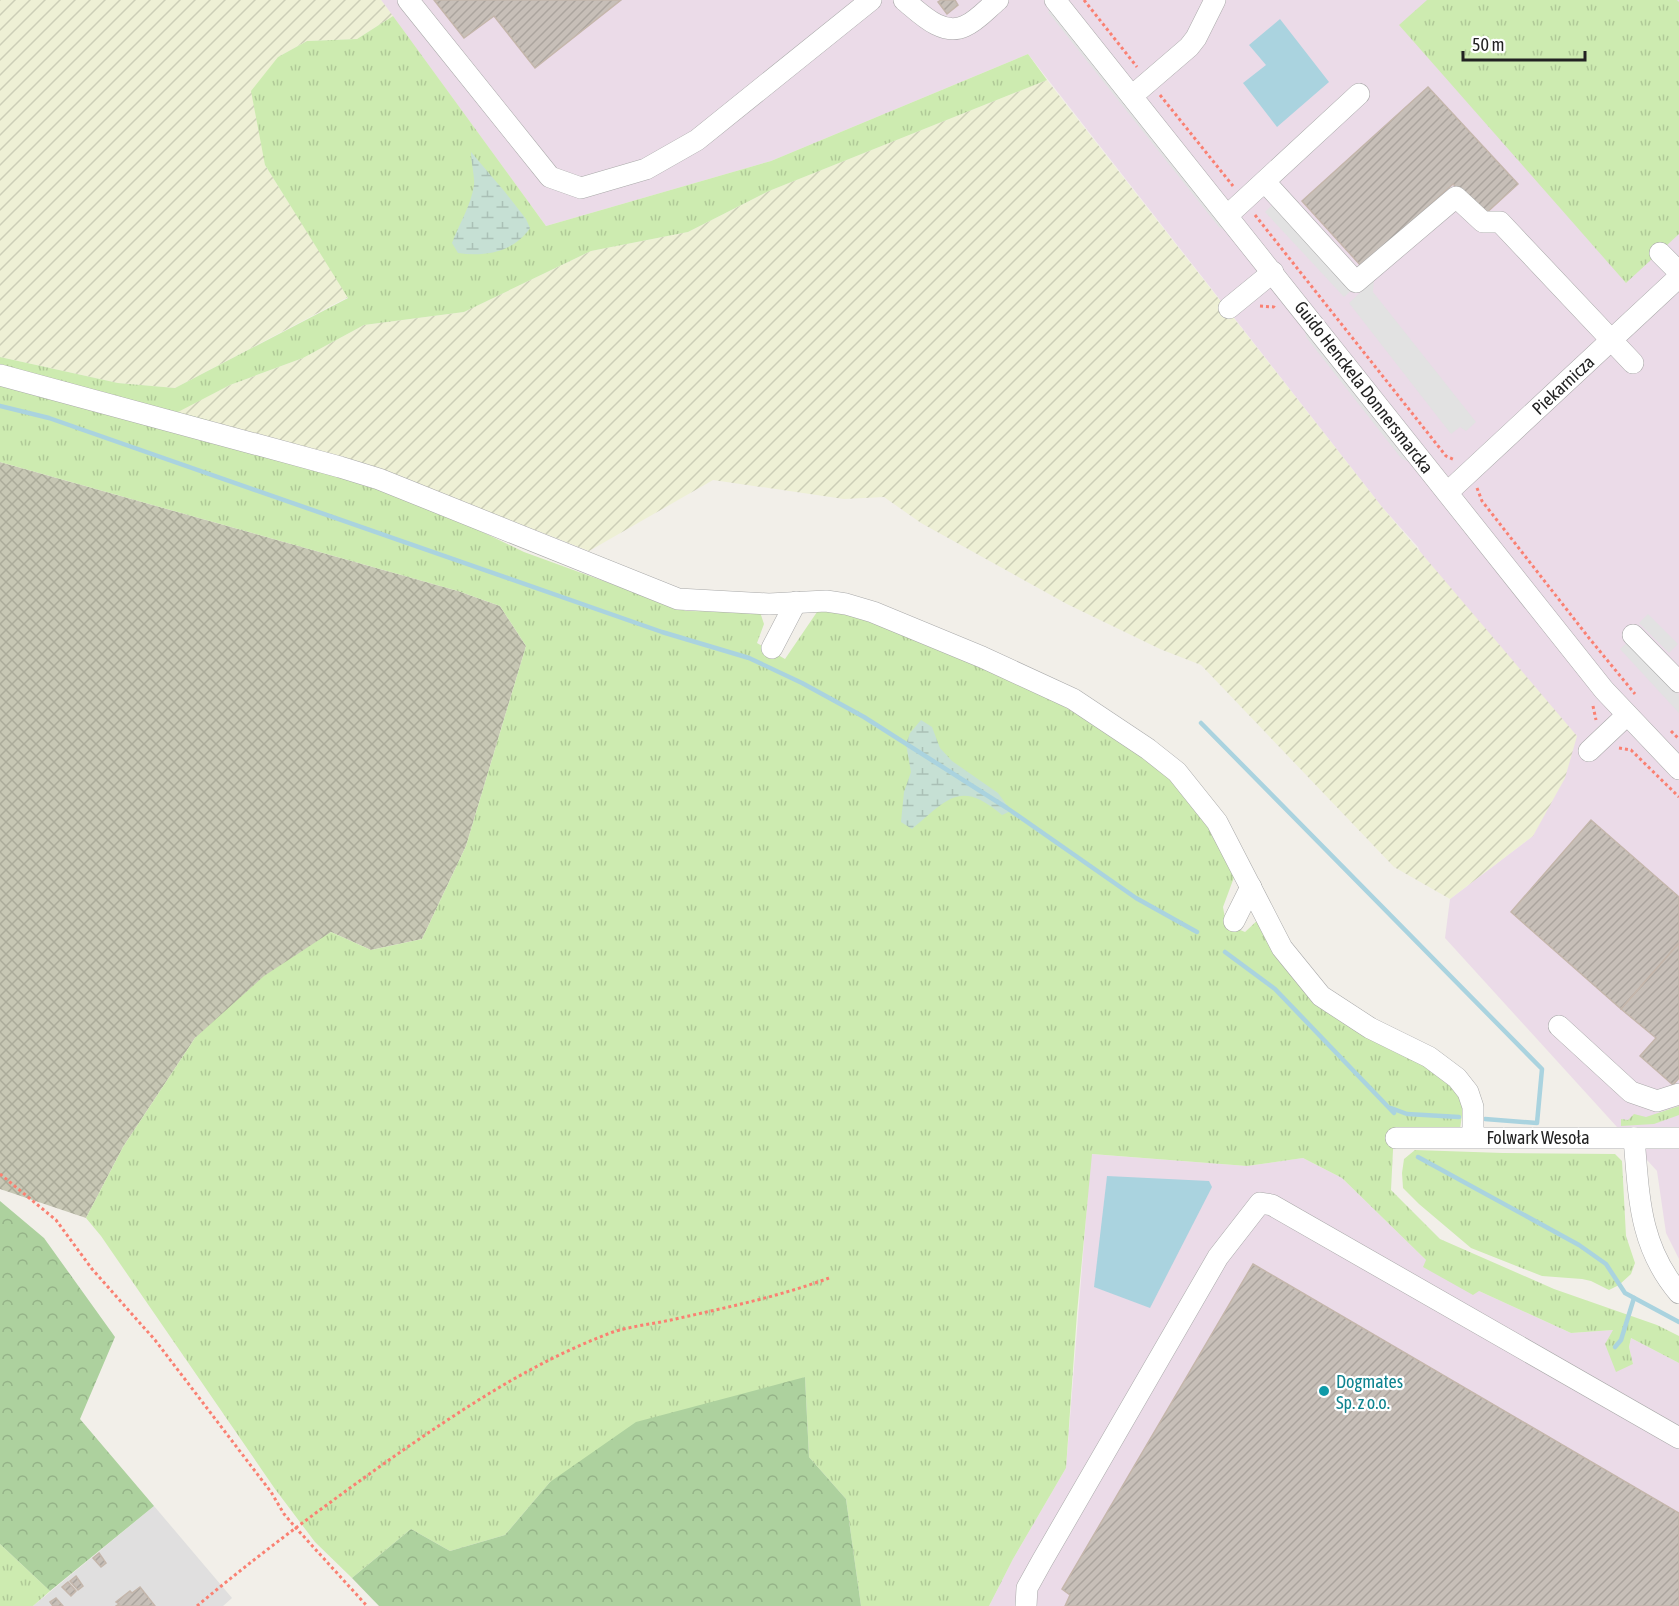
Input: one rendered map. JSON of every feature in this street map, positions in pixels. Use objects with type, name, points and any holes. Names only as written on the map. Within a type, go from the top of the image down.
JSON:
[{"type":"street","points":[[408,0],[550,177],[581,188],[646,169],[697,140],[871,0]]},
{"type":"street","points":[[904,0],[928,21],[945,28],[964,27],[998,0]]},
{"type":"street","name":"Guido Henckela Donnersmarcka","points":[[1055,0],[1587,669],[1634,708],[1679,769]]},
{"type":"street","points":[[1132,96],[1189,47],[1215,0]]},
{"type":"street","points":[[1228,215],[1359,94]]},
{"type":"street","points":[[1265,182],[1356,282],[1456,197],[1483,222],[1500,222],[1633,363]]},
{"type":"street","points":[[1660,253],[1679,272]]},
{"type":"street","points":[[1229,308],[1273,272]]},
{"type":"street","name":"Piekarnicza","points":[[1448,492],[1679,277]]},
{"type":"street","points":[[0,375],[379,479],[678,599],[769,604],[836,602],[873,612],[982,657],[1073,699],[1149,749],[1177,772],[1217,822],[1282,948],[1321,996],[1370,1028],[1429,1057],[1457,1078],[1468,1092],[1473,1107],[1473,1137]]},
{"type":"street","points":[[772,648],[796,602]]},
{"type":"street","points":[[1633,635],[1679,682]]},
{"type":"street","points":[[1589,751],[1634,708]]},
{"type":"street","points":[[1234,921],[1251,887]]},
{"type":"street","points":[[1559,1026],[1631,1092],[1657,1101],[1679,1094]]},
{"type":"street","name":"Folwark Wesoła","points":[[1396,1138],[1679,1138]]},
{"type":"street","points":[[1634,1138],[1642,1219],[1653,1253],[1679,1293]]},
{"type":"street","points":[[1026,1606],[1028,1588],[1042,1561],[1218,1257],[1260,1203],[1272,1205],[1679,1438]]},
{"type":"path","points":[[1084,0],[1446,456],[1459,462]]},
{"type":"path","points":[[1475,483],[1482,501],[1589,638],[1634,708]]},
{"type":"path","points":[[1664,724],[1679,740]]},
{"type":"path","points":[[0,1174],[39,1204],[62,1228],[92,1269],[155,1340],[271,1492],[284,1514],[367,1606]]},
{"type":"path","points":[[197,1606],[265,1550],[440,1425],[518,1377],[580,1345],[617,1331],[793,1292],[829,1278]]},
{"type":"shaded area","points":[[0,0],[381,0],[393,16],[357,39],[307,41],[278,57],[265,165],[348,297],[175,388],[118,383],[0,357]]},
{"type":"shaded area","points":[[381,0],[1679,0],[1679,1259],[1666,1233],[1657,1171],[1445,938],[1450,899],[1533,836],[1418,547],[1382,507],[1028,54],[771,161],[546,226]]},
{"type":"shaded area","points":[[1052,9],[1229,232],[1219,227],[1048,12]]},
{"type":"shaded area","points":[[1047,80],[1382,507],[1577,736],[1565,778],[1533,836],[1450,899],[1394,867],[1201,665],[1160,649],[1067,604],[921,523],[884,497],[844,499],[713,480],[589,551],[369,465],[177,412],[230,385],[303,358],[364,325],[464,312],[591,251],[688,232],[769,191]]},
{"type":"shaded area","points":[[1273,204],[1354,288],[1344,297],[1265,212]]},
{"type":"shaded area","points":[[1374,280],[1373,292],[1476,422],[1466,431],[1460,427],[1451,434],[1349,303]]},
{"type":"shaded area","points":[[1305,328],[1415,465],[1401,458],[1306,337]]},
{"type":"shaded area","points":[[0,462],[458,591],[500,606],[526,646],[466,846],[422,939],[371,950],[331,932],[195,1038],[123,1147],[86,1218],[0,1189]]},
{"type":"shaded area","points":[[1648,614],[1678,644],[1669,653],[1639,623]]},
{"type":"shaded area","points":[[1629,641],[1679,695],[1679,713],[1620,649]]},
{"type":"shaded area","points":[[1091,1154],[1247,1166],[1303,1158],[1342,1178],[1426,1260],[1479,1291],[1571,1333],[1613,1330],[1633,1364],[1629,1347],[1631,1338],[1679,1363],[1679,1606],[989,1606],[1013,1559],[1066,1468]]},
{"type":"shaded area","points":[[154,1506],[232,1598],[223,1606],[33,1606]]},
{"type":"green space","points":[[1427,0],[1677,0],[1679,2],[1679,234],[1626,283],[1399,25]]},
{"type":"green space","points":[[393,16],[546,226],[771,161],[1028,54],[1047,80],[769,191],[688,232],[591,251],[464,312],[364,325],[303,358],[230,385],[178,412],[208,420],[449,516],[524,552],[686,611],[760,612],[764,624],[757,643],[785,659],[817,612],[845,611],[1023,683],[1127,743],[1171,779],[1205,817],[1236,872],[1223,907],[1226,924],[1245,932],[1260,918],[1298,983],[1428,1064],[1451,1082],[1464,1102],[1460,1129],[1394,1130],[1391,1190],[1440,1239],[1554,1289],[1657,1325],[1679,1336],[1679,1363],[1631,1338],[1629,1347],[1633,1364],[1616,1372],[1605,1344],[1613,1330],[1571,1333],[1479,1291],[1473,1295],[1423,1267],[1426,1260],[1342,1178],[1303,1158],[1247,1166],[1092,1154],[1077,1313],[1066,1468],[1013,1559],[989,1606],[861,1606],[846,1499],[809,1457],[805,1377],[550,1482],[505,1535],[450,1551],[411,1529],[352,1578],[315,1542],[275,1489],[101,1236],[86,1218],[123,1147],[195,1038],[264,976],[331,932],[371,950],[422,939],[466,846],[526,646],[500,606],[458,591],[0,462],[0,357],[118,383],[175,388],[348,298],[265,165],[251,91],[278,57],[307,41],[357,39]]},
{"type":"green space","points":[[471,152],[526,219],[530,228],[516,243],[498,251],[478,254],[458,253],[452,243],[468,208],[472,193],[474,182]]},
{"type":"green space","points":[[921,720],[932,727],[940,748],[952,761],[998,793],[1011,811],[1002,815],[988,804],[975,798],[955,797],[935,809],[912,829],[901,822],[904,792],[911,772],[906,744],[910,733]]},
{"type":"green space","points":[[1679,1106],[1679,1115],[1654,1124],[1621,1126],[1621,1119],[1628,1120],[1634,1114],[1646,1117]]},
{"type":"green space","points":[[1415,1150],[1615,1154],[1622,1161],[1626,1236],[1635,1263],[1631,1274],[1619,1285],[1609,1290],[1582,1279],[1542,1276],[1471,1248],[1403,1188],[1404,1159]]},
{"type":"green space","points":[[0,1201],[44,1238],[115,1337],[80,1419],[154,1506],[50,1591],[0,1544]]},
{"type":"green space","points":[[805,1377],[809,1457],[846,1499],[861,1606],[379,1606],[352,1578],[411,1529],[450,1551],[505,1535],[550,1482],[636,1422]]},
{"type":"green space","points":[[0,1544],[50,1591],[33,1606],[0,1606]]},
{"type":"water","points":[[1280,19],[1329,82],[1277,127],[1243,83],[1266,65],[1249,45]]},
{"type":"water","points":[[1107,1176],[1209,1181],[1212,1187],[1150,1308],[1094,1287]]},
{"type":"building","points":[[434,0],[621,0],[535,68],[494,16],[464,38]]},
{"type":"building","points":[[955,0],[958,5],[947,14],[938,2]]},
{"type":"building","points":[[1428,87],[1518,184],[1483,216],[1453,184],[1362,267],[1302,201]]},
{"type":"building","points":[[1591,820],[1679,897],[1679,943],[1621,1009],[1511,912]]},
{"type":"building","points":[[1679,943],[1679,1078],[1673,1085],[1640,1056],[1656,1038],[1621,1009]]},
{"type":"building","name":"Dogmates Sp. z o.o.","points":[[1253,1264],[1679,1513],[1679,1606],[1065,1606],[1070,1595],[1062,1589]]},
{"type":"building","points":[[99,1553],[106,1563],[101,1567],[93,1558]]},
{"type":"building","points":[[76,1576],[83,1586],[78,1590],[70,1581]]},
{"type":"building","points":[[68,1582],[76,1591],[71,1596],[62,1587]]},
{"type":"building","points":[[140,1587],[155,1606],[116,1606],[119,1604],[116,1602],[130,1591],[132,1593]]},
{"type":"building","points":[[56,1598],[63,1606],[53,1606],[50,1602]]},
{"type":"waterway","points":[[0,406],[49,418],[662,632],[749,658],[802,683],[864,717],[1007,808],[1136,898],[1197,932]]},
{"type":"waterway","points":[[1201,723],[1542,1069],[1537,1123],[1485,1119]]},
{"type":"waterway","points":[[1225,952],[1275,989],[1394,1113]]},
{"type":"waterway","points":[[1391,1108],[1407,1114],[1459,1117]]},
{"type":"waterway","points":[[1418,1157],[1579,1245],[1606,1264],[1625,1293],[1679,1322]]},
{"type":"waterway","points":[[1615,1347],[1621,1340],[1634,1298]]},
{"type":"place","name":"Dogmates Sp. z o.o.","points":[[1324,1391]]}]
